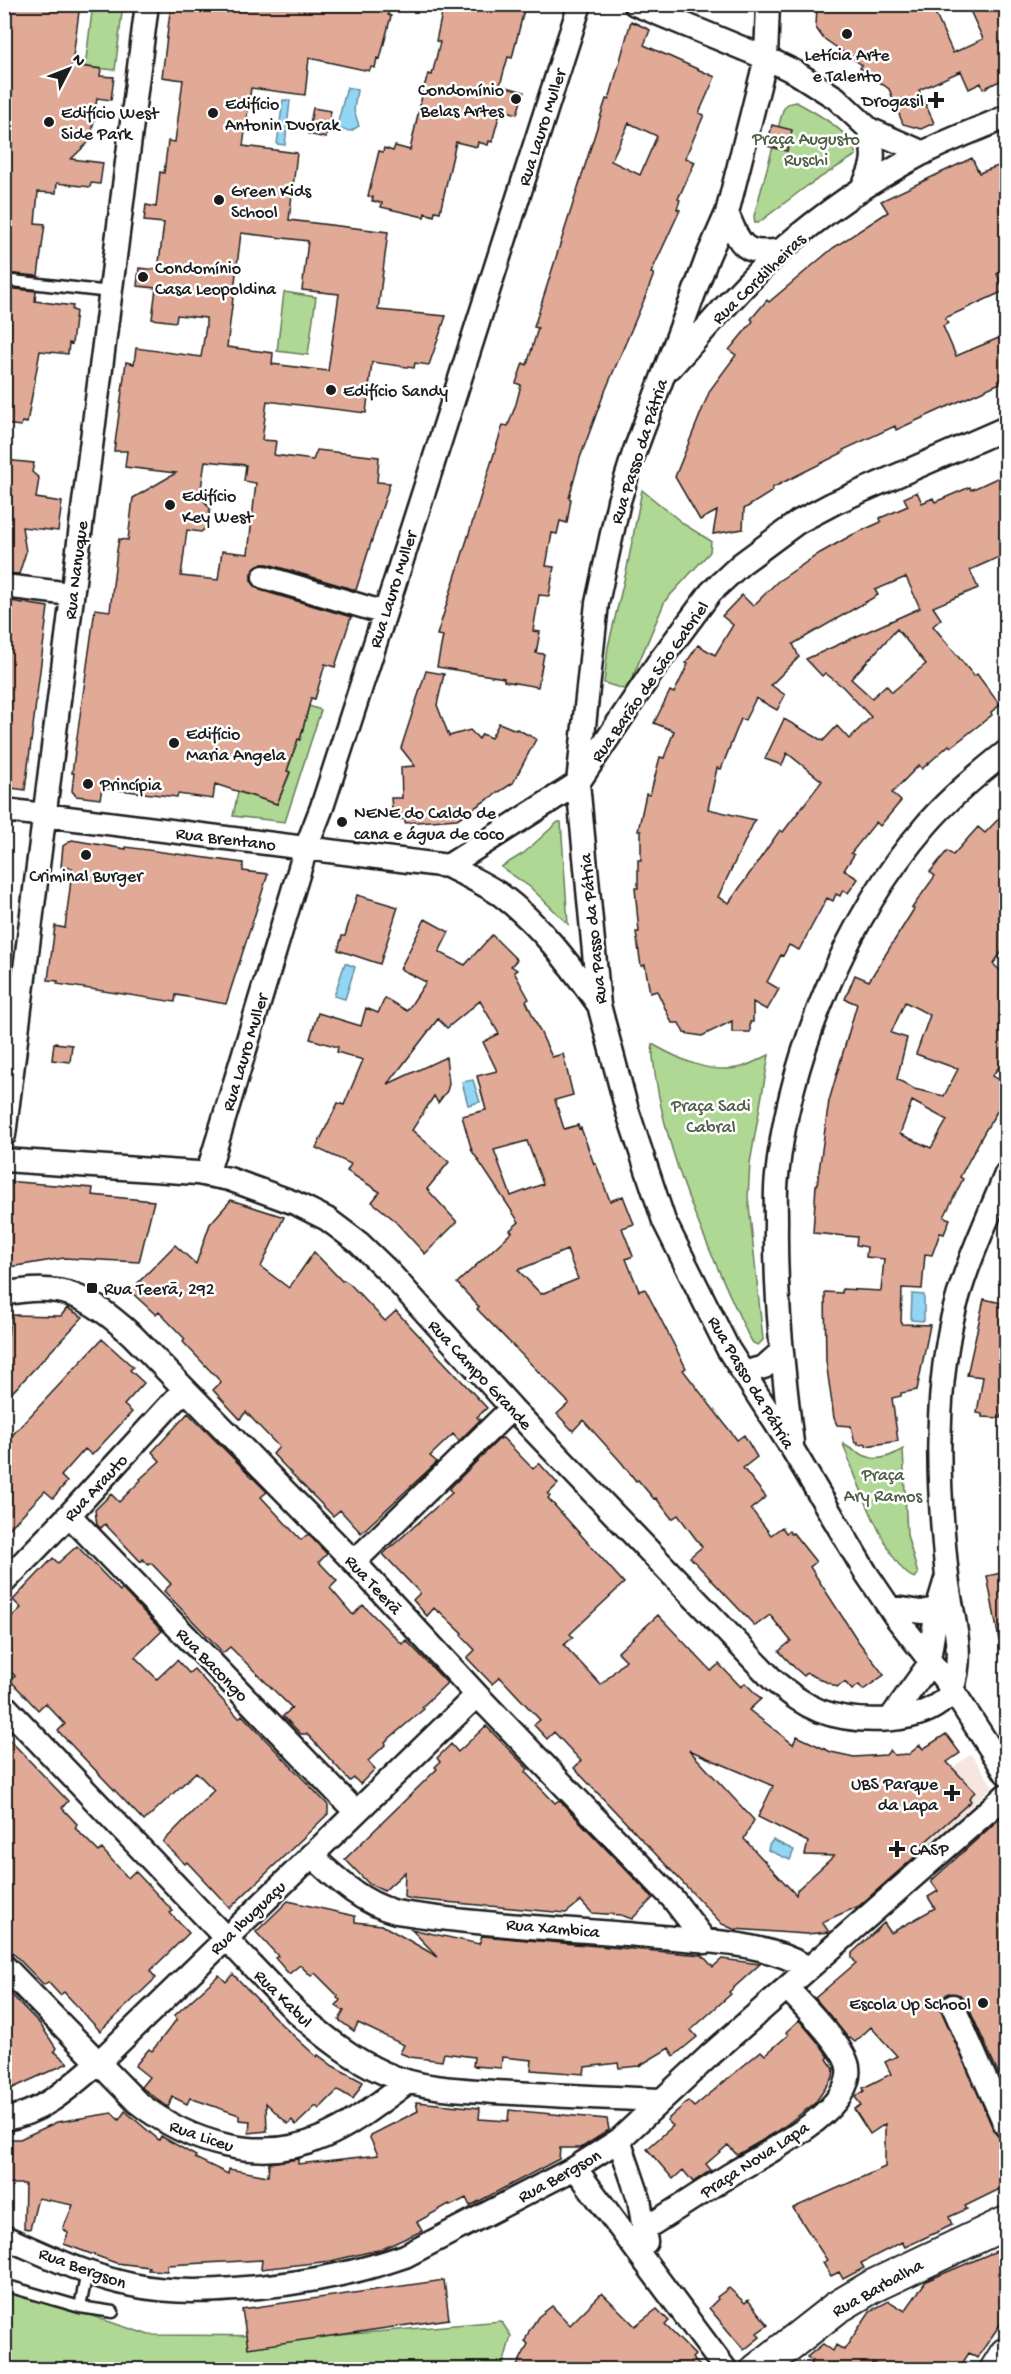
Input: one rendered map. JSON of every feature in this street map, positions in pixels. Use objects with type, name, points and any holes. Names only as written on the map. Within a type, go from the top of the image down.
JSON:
[{"type":"main road","name":"Rua Barbalha","points":[[757,2370],[836,2308],[873,2286],[1006,2223]]},
{"type":"main road","points":[[996,2370],[1006,2354]]},
{"type":"street","name":"Rua Nanuque","points":[[4,1135],[147,4]]},
{"type":"street","name":"Rua Lauro Muller","points":[[207,1175],[306,848],[385,613],[580,4]]},
{"type":"street","points":[[635,4],[766,58],[810,80],[836,98],[869,129],[924,153]]},
{"type":"street","name":"Rua Passo da Pátria","points":[[768,4],[766,58],[727,213],[708,256],[662,377],[619,501],[597,603],[578,783],[599,1005],[627,1110],[664,1221],[728,1349],[793,1450],[866,1573],[952,1689],[1006,1773]]},
{"type":"street","name":"Rua Cordilheiras","points":[[662,377],[781,250],[862,188],[924,153],[1006,117]]},
{"type":"street","points":[[862,188],[872,170],[873,147],[869,129]]},
{"type":"street","points":[[727,213],[740,243],[761,253],[781,250]]},
{"type":"street","name":"Rua Barão de São Gabriel","points":[[578,783],[658,663],[711,592],[741,564],[798,522],[834,503],[1006,428]]},
{"type":"street","points":[[264,577],[385,613]]},
{"type":"street","points":[[4,586],[71,594]]},
{"type":"street","points":[[793,1450],[781,1352],[776,1251],[777,1177],[788,1110],[812,1028],[857,925],[892,870],[926,824],[973,778],[1006,752]]},
{"type":"street","points":[[448,866],[578,783]]},
{"type":"street","name":"Rua Brentano","points":[[4,810],[448,866],[499,894],[529,918],[557,949],[599,1005]]},
{"type":"street","name":"Rua Campo Grande","points":[[4,1160],[207,1175],[257,1187],[327,1219],[359,1243],[389,1272],[512,1408],[774,1681],[802,1703],[822,1712],[848,1718],[890,1719],[921,1713],[936,1706],[950,1695],[952,1689]]},
{"type":"street","points":[[952,1689],[960,1657],[947,1576],[939,1503],[939,1427],[942,1382],[953,1319],[977,1245],[1006,1174]]},
{"type":"street","name":"Rua Teerã","points":[[4,1294],[23,1290],[59,1290],[88,1300],[132,1335],[354,1562],[477,1695],[673,1899],[706,1942]]},
{"type":"street","points":[[743,1373],[764,1367],[781,1352]]},
{"type":"street","points":[[766,1408],[781,1352]]},
{"type":"street","name":"Rua Arauto","points":[[4,1582],[184,1390]]},
{"type":"street","points":[[354,1562],[512,1408]]},
{"type":"street","name":"Rua Bacongo","points":[[69,1515],[356,1812]]},
{"type":"street","points":[[890,1719],[928,1666],[937,1609],[947,1576]]},
{"type":"street","points":[[889,1607],[921,1612],[937,1609]]},
{"type":"street","name":"Rua Ibuguaçu","points":[[4,2119],[35,2110],[50,2102],[98,2063],[477,1695]]},
{"type":"street","name":"Rua Kabul","points":[[4,1705],[297,2013],[322,2034],[383,2073],[408,2082],[449,2089],[660,2100]]},
{"type":"street","name":"Rua Bergson","points":[[4,2237],[87,2271],[130,2285],[191,2292],[307,2282],[350,2273],[405,2256],[575,2168],[619,2140],[660,2100],[1006,1795]]},
{"type":"street","name":"Rua Xambica","points":[[311,1855],[356,1894],[380,1908],[396,1912],[706,1942],[780,1954],[809,1968]]},
{"type":"street","name":"Rua Liceu","points":[[4,1966],[117,2084],[156,2118],[201,2138],[247,2150],[288,2148],[321,2138],[354,2120],[408,2082]]},
{"type":"street","name":"Praça Nova Lapa","points":[[644,2229],[799,2132],[827,2109],[844,2091],[848,2080],[848,2062],[788,1988]]},
{"type":"street","points":[[953,2006],[1006,2126]]},
{"type":"street","points":[[619,2140],[639,2199],[651,2271]]},
{"type":"street","points":[[575,2168],[726,2370]]},
{"type":"lane","points":[[4,280],[110,292]]},
{"type":"lane","points":[[80,2307],[87,2271]]},
{"type":"lane","points":[[4,2285],[80,2307],[113,2312]]},
{"type":"shaded area","points":[[971,1754],[993,1786],[872,1897],[868,1830]]},
{"type":"green space","points":[[93,4],[123,5],[115,70],[85,67]]},
{"type":"green space","name":"Praça Augusto Ruschi","points":[[796,102],[841,131],[854,147],[856,155],[755,223],[754,216],[783,110],[787,104]]},
{"type":"green space","points":[[284,292],[316,297],[308,355],[277,351]]},
{"type":"green space","points":[[642,490],[685,525],[711,541],[710,552],[665,601],[627,690],[604,683],[608,647],[627,568]]},
{"type":"green space","points":[[309,706],[321,710],[285,822],[233,816],[238,792],[277,804],[290,773],[287,771],[298,739],[300,739]]},
{"type":"green space","points":[[558,822],[561,822],[568,924],[530,887],[501,867],[524,853]]},
{"type":"green space","name":"Praça Sadi Cabral","points":[[652,1044],[684,1060],[718,1069],[742,1067],[769,1055],[750,1163],[748,1196],[763,1340],[758,1345],[753,1343],[748,1335],[687,1193],[664,1119],[656,1081]]},
{"type":"green space","name":"Praça Ary Ramos","points":[[843,1444],[873,1458],[886,1457],[903,1449],[907,1535],[918,1574],[915,1578],[905,1572],[884,1540],[873,1519]]},
{"type":"green space","points":[[5,2287],[149,2335],[329,2336],[501,2321],[511,2336],[502,2369],[5,2370]]},
{"type":"water","points":[[347,87],[357,90],[354,110],[359,126],[351,131],[336,129]]},
{"type":"water","points":[[283,100],[290,101],[285,145],[277,144]]},
{"type":"water","points":[[345,963],[355,967],[345,999],[334,996]]},
{"type":"water","points":[[473,1080],[480,1102],[468,1105],[462,1082]]},
{"type":"water","points":[[912,1294],[924,1295],[924,1321],[911,1320]]},
{"type":"water","points":[[773,1840],[794,1850],[790,1860],[768,1850]]},
{"type":"building","points":[[4,4],[80,4],[72,65],[101,69],[100,76],[114,77],[111,100],[97,98],[91,140],[71,159],[103,163],[100,184],[91,183],[90,187],[57,183],[56,193],[38,192],[35,223],[45,224],[38,276],[4,273],[4,74],[10,45],[4,44]]},
{"type":"building","points":[[171,4],[390,4],[388,15],[391,16],[380,59],[377,58],[375,68],[371,67],[369,71],[309,58],[305,95],[251,88],[243,146],[297,153],[289,220],[388,232],[378,310],[446,316],[429,365],[415,363],[414,368],[372,362],[366,413],[267,401],[262,440],[276,441],[274,455],[313,460],[317,450],[379,457],[377,482],[390,483],[356,590],[268,564],[260,564],[251,573],[251,581],[260,590],[351,617],[335,667],[325,664],[315,699],[311,698],[300,740],[298,739],[287,771],[290,772],[277,804],[215,784],[213,799],[102,788],[100,799],[76,796],[72,791],[74,773],[72,773],[95,609],[110,611],[119,539],[128,540],[133,498],[176,473],[125,467],[127,451],[114,451],[126,362],[134,364],[136,348],[201,357],[206,326],[206,318],[177,315],[176,322],[152,319],[156,288],[137,286],[139,268],[158,270],[164,223],[144,221],[146,205],[156,207],[160,172],[164,173],[168,141],[175,142],[183,80],[162,77]],"holes":[[[241,233],[308,241],[302,290],[339,294],[328,371],[272,364],[273,353],[227,347]],[[205,461],[246,465],[244,481],[256,483],[248,554],[222,551],[218,580],[181,576],[187,530],[201,532],[207,527],[210,508],[200,496]]]},
{"type":"building","points":[[444,4],[521,4],[519,9],[524,10],[512,58],[508,57],[500,85],[524,92],[517,114],[501,109],[492,142],[489,141],[488,145],[478,142],[477,147],[456,142],[440,212],[435,211],[434,216],[425,213],[424,217],[381,207],[382,203],[372,201],[373,197],[368,196],[379,151],[383,152],[384,148],[393,151],[395,146],[410,150],[424,87],[428,74],[432,75],[440,42],[436,41]]},
{"type":"building","points":[[817,4],[931,4],[953,53],[983,39],[967,4],[1006,4],[1006,78],[983,89],[981,83],[969,89],[961,71],[919,90],[934,123],[921,129],[903,124],[889,89],[860,68],[862,65],[823,38],[816,28]]},
{"type":"building","points":[[631,21],[650,30],[644,45],[715,77],[699,113],[704,115],[685,158],[695,162],[678,199],[680,200],[677,209],[680,210],[651,273],[654,274],[580,458],[569,498],[571,499],[567,523],[560,521],[557,534],[552,533],[546,566],[554,567],[549,596],[539,595],[533,631],[540,632],[536,653],[544,654],[538,687],[504,681],[504,678],[437,667],[443,636],[437,635],[503,425],[508,426],[516,404],[521,385],[516,383],[523,363],[527,365],[538,328],[534,327],[606,99],[609,100]],"holes":[[[629,123],[657,136],[640,175],[611,161]]]},
{"type":"building","points":[[313,108],[331,111],[326,138],[308,134]]},
{"type":"building","points":[[772,125],[792,130],[787,151],[767,146]]},
{"type":"building","points":[[972,158],[979,173],[1006,163],[1006,270],[997,274],[1004,291],[945,318],[948,323],[943,326],[956,356],[1006,335],[1006,378],[1000,383],[896,430],[895,426],[843,450],[844,452],[772,488],[773,491],[744,509],[743,529],[713,534],[717,511],[700,520],[675,477],[710,390],[736,355],[729,350],[767,300],[769,302],[833,248],[888,212],[881,201]]},
{"type":"building","points":[[4,288],[36,291],[35,301],[73,306],[72,310],[76,311],[72,344],[69,343],[68,354],[40,351],[27,423],[22,422],[21,426],[4,424]]},
{"type":"building","points":[[4,460],[34,463],[32,472],[39,478],[36,498],[62,502],[58,531],[22,527],[26,552],[19,574],[4,573]]},
{"type":"building","points":[[1006,474],[1006,554],[970,570],[978,588],[933,607],[941,619],[933,626],[974,676],[977,674],[1000,705],[991,712],[992,715],[951,747],[949,745],[922,769],[919,765],[892,793],[901,801],[880,826],[876,822],[851,853],[854,855],[844,870],[858,879],[848,893],[843,890],[840,896],[836,894],[833,901],[827,898],[799,950],[789,945],[783,956],[781,955],[767,982],[779,989],[767,1010],[753,1002],[753,1022],[750,1022],[750,1032],[732,1032],[732,1021],[702,1036],[684,1033],[679,1023],[672,1023],[657,991],[650,993],[645,965],[641,966],[636,932],[639,932],[635,888],[638,888],[638,860],[641,860],[641,831],[638,831],[646,794],[650,795],[660,757],[664,758],[674,731],[654,723],[670,691],[674,693],[688,664],[686,663],[698,645],[715,655],[733,625],[722,616],[742,595],[753,606],[777,582],[820,553],[881,522],[880,518],[908,506],[904,498],[917,492],[922,503],[933,498],[935,502],[970,487],[971,490]],"holes":[[[906,577],[920,608],[806,659],[822,676],[825,673],[843,687],[871,717],[849,739],[837,726],[823,741],[784,719],[765,759],[782,765],[787,753],[822,781],[783,832],[780,830],[729,903],[718,897],[755,820],[708,809],[717,768],[721,769],[741,719],[745,720],[756,698],[777,710],[785,695],[771,685],[799,657],[793,644],[878,595],[875,590]],[[897,629],[926,664],[892,692],[886,685],[872,698],[851,679]]]},
{"type":"building","points":[[4,600],[48,607],[25,790],[4,787]]},
{"type":"building","points":[[426,671],[444,674],[437,705],[449,736],[470,730],[479,739],[482,734],[491,738],[499,723],[536,739],[513,783],[457,819],[405,823],[405,819],[393,820],[391,798],[402,798],[401,767],[415,766],[401,748]]},
{"type":"building","points":[[1006,811],[1006,946],[993,964],[1006,976],[1006,1058],[992,1076],[1006,1084],[1006,1097],[960,1177],[963,1179],[944,1217],[950,1219],[944,1234],[940,1233],[932,1255],[925,1254],[922,1289],[902,1288],[901,1324],[930,1325],[917,1390],[901,1393],[901,1396],[892,1398],[898,1441],[858,1445],[858,1442],[855,1443],[851,1426],[837,1425],[834,1418],[826,1361],[825,1292],[842,1293],[842,1289],[881,1291],[884,1259],[866,1257],[867,1247],[856,1245],[857,1237],[813,1233],[816,1185],[829,1101],[857,1004],[845,999],[855,975],[869,981],[914,909],[912,908],[935,876],[930,872],[947,851],[953,855],[978,827],[985,833]],"holes":[[[905,1002],[930,1015],[916,1054],[958,1069],[944,1096],[914,1089],[897,1079],[907,1038],[891,1033]],[[912,1101],[947,1120],[931,1148],[900,1134]]]},
{"type":"building","points":[[72,840],[243,863],[243,871],[268,874],[226,1004],[176,995],[175,1002],[57,984],[58,981],[48,980],[55,926],[65,928],[72,868],[61,867],[63,846]]},
{"type":"building","points":[[357,895],[398,907],[380,964],[338,950],[342,936],[345,936]]},
{"type":"building","points":[[425,919],[449,932],[439,952],[465,965],[492,935],[517,960],[511,966],[517,970],[514,972],[529,999],[526,1001],[552,1057],[563,1054],[573,1095],[555,1100],[564,1129],[578,1125],[579,1129],[581,1128],[610,1201],[623,1196],[634,1224],[622,1228],[633,1256],[626,1259],[639,1291],[645,1289],[686,1368],[683,1370],[737,1440],[744,1435],[757,1457],[743,1468],[766,1497],[751,1509],[771,1535],[782,1527],[786,1533],[789,1531],[793,1533],[816,1562],[810,1567],[858,1641],[884,1675],[863,1690],[859,1685],[852,1690],[845,1682],[837,1687],[807,1673],[804,1676],[795,1668],[779,1651],[791,1641],[770,1615],[755,1626],[690,1557],[702,1547],[678,1515],[672,1519],[656,1498],[654,1499],[638,1480],[636,1481],[583,1420],[573,1431],[557,1414],[569,1403],[477,1309],[479,1307],[457,1283],[512,1232],[510,1230],[519,1222],[472,1151],[462,1116],[486,1110],[477,1076],[497,1071],[483,1042],[499,1034],[480,1001],[447,1028],[438,1019],[388,1084],[446,1057],[449,1084],[447,1091],[438,1103],[434,1096],[412,1130],[449,1162],[427,1189],[457,1222],[425,1254],[392,1218],[372,1202],[380,1192],[347,1171],[351,1164],[316,1148],[338,1103],[344,1105],[363,1060],[337,1052],[338,1047],[310,1039],[318,1013],[361,1026],[366,1008],[378,1013],[385,998],[407,1011],[426,982],[400,969]],"holes":[[[527,1141],[543,1184],[511,1196],[494,1150]],[[567,1250],[578,1279],[541,1294],[518,1270]]]},
{"type":"building","points":[[54,1043],[72,1045],[70,1062],[52,1060]]},
{"type":"building","points":[[4,1181],[93,1188],[92,1195],[154,1201],[139,1262],[64,1258],[4,1268]]},
{"type":"building","points":[[231,1200],[284,1217],[261,1267],[289,1288],[314,1252],[342,1281],[350,1284],[385,1321],[396,1311],[487,1408],[477,1417],[480,1420],[459,1441],[453,1434],[430,1456],[437,1462],[361,1533],[340,1510],[333,1516],[292,1474],[273,1454],[279,1447],[246,1412],[240,1419],[213,1390],[221,1382],[183,1342],[185,1339],[159,1312],[156,1315],[130,1291],[175,1245],[196,1264],[210,1224]]},
{"type":"building","points":[[984,1299],[1006,1304],[1006,1417],[1001,1416],[1001,1418],[982,1417],[982,1414],[977,1413],[983,1377],[967,1375]]},
{"type":"building","points":[[67,1308],[83,1317],[4,1401],[4,1333],[8,1336],[10,1315],[61,1316]]},
{"type":"building","points":[[102,1339],[133,1367],[130,1370],[144,1383],[124,1405],[132,1412],[92,1455],[85,1449],[61,1476],[67,1482],[53,1498],[45,1491],[4,1534],[4,1444]]},
{"type":"building","points":[[188,1413],[267,1492],[261,1497],[301,1540],[308,1534],[327,1554],[319,1562],[337,1581],[330,1588],[353,1615],[363,1605],[402,1644],[406,1640],[447,1683],[422,1707],[424,1709],[385,1742],[386,1744],[368,1761],[375,1769],[360,1784],[354,1778],[350,1781],[307,1734],[301,1734],[283,1716],[292,1708],[230,1647],[223,1653],[164,1591],[171,1584],[151,1563],[148,1565],[143,1559],[141,1562],[105,1524],[101,1528],[97,1525],[95,1510],[111,1494],[119,1502],[160,1461],[152,1452]]},
{"type":"building","points":[[503,1438],[533,1469],[539,1463],[558,1484],[548,1494],[550,1496],[548,1498],[624,1583],[570,1634],[573,1637],[564,1645],[601,1685],[626,1660],[618,1652],[658,1615],[711,1671],[719,1664],[741,1687],[745,1683],[761,1699],[749,1710],[793,1744],[797,1736],[831,1752],[854,1757],[886,1755],[890,1750],[894,1755],[909,1754],[920,1745],[923,1749],[946,1734],[960,1753],[947,1762],[975,1792],[969,1798],[971,1801],[915,1851],[918,1854],[859,1906],[822,1922],[829,1932],[806,1934],[733,1929],[722,1924],[574,1768],[581,1761],[554,1732],[547,1739],[534,1725],[540,1720],[500,1677],[492,1684],[467,1658],[475,1650],[461,1635],[462,1633],[434,1608],[427,1616],[413,1600],[420,1593],[383,1554],[452,1493],[449,1489],[499,1439]],"holes":[[[689,1750],[773,1786],[758,1817],[808,1842],[805,1855],[834,1856],[797,1890],[796,1895],[744,1839],[754,1820]]]},
{"type":"building","points":[[77,1546],[162,1631],[135,1657],[157,1679],[177,1660],[189,1673],[194,1669],[239,1718],[242,1715],[328,1805],[328,1814],[230,1908],[187,1862],[185,1864],[163,1842],[214,1790],[196,1772],[144,1821],[58,1731],[65,1724],[45,1703],[38,1710],[10,1680],[15,1676],[4,1665],[4,1624],[21,1608],[13,1600],[53,1558],[58,1563]]},
{"type":"building","points":[[1006,1572],[1006,1639],[999,1640],[987,1576]]},
{"type":"building","points":[[486,1726],[528,1769],[525,1772],[555,1803],[559,1800],[653,1898],[632,1919],[621,1915],[592,1913],[581,1901],[566,1913],[412,1899],[404,1897],[405,1872],[384,1891],[369,1884],[345,1859],[437,1769],[435,1767],[440,1762],[437,1758],[451,1744],[458,1752]]},
{"type":"building","points":[[4,1734],[68,1801],[62,1808],[77,1824],[75,1828],[99,1852],[102,1849],[128,1878],[135,1871],[173,1911],[170,1913],[189,1933],[150,1971],[156,1978],[100,2031],[64,1992],[60,1995],[48,1982],[44,1985],[4,1944]]},
{"type":"building","points":[[1006,1813],[1006,2090],[965,2000],[960,1995],[948,1993],[940,2005],[994,2131],[999,2137],[1006,2139],[1006,2186],[965,2206],[967,2209],[949,2217],[952,2225],[905,2247],[902,2242],[861,2263],[864,2268],[843,2279],[839,2272],[831,2276],[823,2263],[827,2260],[793,2208],[885,2167],[885,2124],[870,2134],[854,2109],[861,2105],[855,2097],[864,2091],[863,2088],[891,2074],[885,2062],[897,2056],[871,2027],[855,2042],[849,2039],[815,1998],[856,1963],[852,1958],[852,1953],[884,1923],[891,1933],[935,1908],[928,1897],[938,1891],[931,1881]]},
{"type":"building","points":[[288,1901],[355,1916],[355,1922],[382,1925],[438,1957],[411,1929],[479,1944],[482,1936],[702,1955],[713,1967],[722,1959],[760,1964],[691,2030],[697,2037],[674,2056],[669,2048],[639,2066],[619,2068],[618,2063],[585,2067],[584,2074],[531,2070],[532,2060],[502,2057],[501,2068],[473,2066],[474,2057],[444,2053],[442,2061],[410,2057],[400,2053],[404,2045],[358,2023],[354,2031],[339,2020],[344,2011],[336,2006],[340,2000],[338,1996],[315,1973],[311,1976],[300,1965],[289,1974],[275,1958],[278,1956],[256,1932]]},
{"type":"building","points":[[233,1974],[282,2025],[317,2057],[318,2055],[363,2082],[353,2099],[338,2090],[319,2109],[316,2106],[296,2125],[292,2120],[288,2124],[266,2103],[267,2131],[249,2133],[250,2121],[239,2120],[239,2115],[190,2098],[187,2104],[173,2097],[168,2107],[141,2087],[149,2077],[135,2066],[149,2049],[152,2051],[177,2019],[174,2016],[219,1975],[226,1982]]},
{"type":"building","points":[[4,1987],[40,2024],[56,2048],[54,2051],[68,2063],[4,2092]]},
{"type":"building","points":[[799,2020],[829,2057],[827,2059],[834,2069],[833,2077],[815,2103],[778,2131],[737,2155],[728,2145],[706,2164],[711,2170],[693,2182],[683,2170],[673,2179],[647,2149],[673,2126],[667,2120],[688,2101],[694,2107],[761,2051],[765,2055],[788,2035],[786,2032]]},
{"type":"building","points":[[416,2102],[480,2108],[479,2119],[508,2121],[509,2110],[607,2119],[609,2130],[581,2148],[560,2148],[559,2159],[470,2206],[466,2198],[450,2206],[449,2204],[417,2222],[422,2231],[382,2249],[331,2261],[261,2269],[262,2260],[167,2265],[167,2271],[148,2270],[149,2267],[116,2263],[64,2244],[68,2233],[63,2229],[73,2205],[38,2198],[30,2229],[24,2228],[25,2184],[4,2184],[4,2139],[20,2139],[57,2122],[112,2113],[119,2120],[125,2111],[159,2140],[161,2136],[196,2156],[195,2158],[228,2174],[229,2169],[268,2176],[269,2163],[298,2159],[298,2164],[378,2155],[370,2138],[371,2135],[418,2111]]},
{"type":"building","points":[[1006,2247],[1006,2316],[977,2358],[969,2353],[958,2370],[884,2370],[873,2362],[868,2370],[807,2370],[813,2361],[807,2357],[823,2344],[833,2351],[836,2345],[844,2350],[870,2311],[889,2301],[905,2311],[926,2281]]},
{"type":"building","points":[[444,2280],[449,2319],[248,2348],[242,2309]]},
{"type":"building","points":[[729,2288],[745,2303],[748,2300],[768,2325],[757,2333],[760,2337],[744,2350],[709,2308],[718,2299],[717,2297]]},
{"type":"building","points":[[602,2293],[635,2326],[657,2309],[669,2321],[665,2325],[695,2355],[692,2358],[704,2370],[515,2370],[528,2344],[525,2341],[529,2331],[538,2317],[552,2306],[570,2325]]},
{"type":"place","name":"Letícia Arte e Talento","points":[[847,34]]},
{"type":"place","name":"Condomínio Belas Artes","points":[[516,99]]},
{"type":"place","name":"Drogasil","points":[[936,100]]},
{"type":"place","name":"Edifício Antonin Dvorak","points":[[213,113]]},
{"type":"place","name":"Edifício West Side Park","points":[[49,122]]},
{"type":"place","name":"Green Kids School","points":[[219,200]]},
{"type":"place","name":"Condomínio Casa Leopoldina","points":[[143,277]]},
{"type":"place","name":"Edifício Sandy","points":[[331,390]]},
{"type":"place","name":"Edifício Key West","points":[[170,505]]},
{"type":"place","name":"Edifício Maria Angela","points":[[174,743]]},
{"type":"place","name":"Princípia","points":[[88,784]]},
{"type":"place","name":"NENE do Caldo de cana e água de coco","points":[[342,822]]},
{"type":"place","name":"Criminal Burger","points":[[86,855]]},
{"type":"place","name":"Rua Teerã, 292","points":[[92,1288]]},
{"type":"place","name":"UBS Parque da Lapa","points":[[952,1793]]},
{"type":"place","name":"CASP","points":[[897,1849]]},
{"type":"place","name":"Escola Up School","points":[[983,2003]]}]
